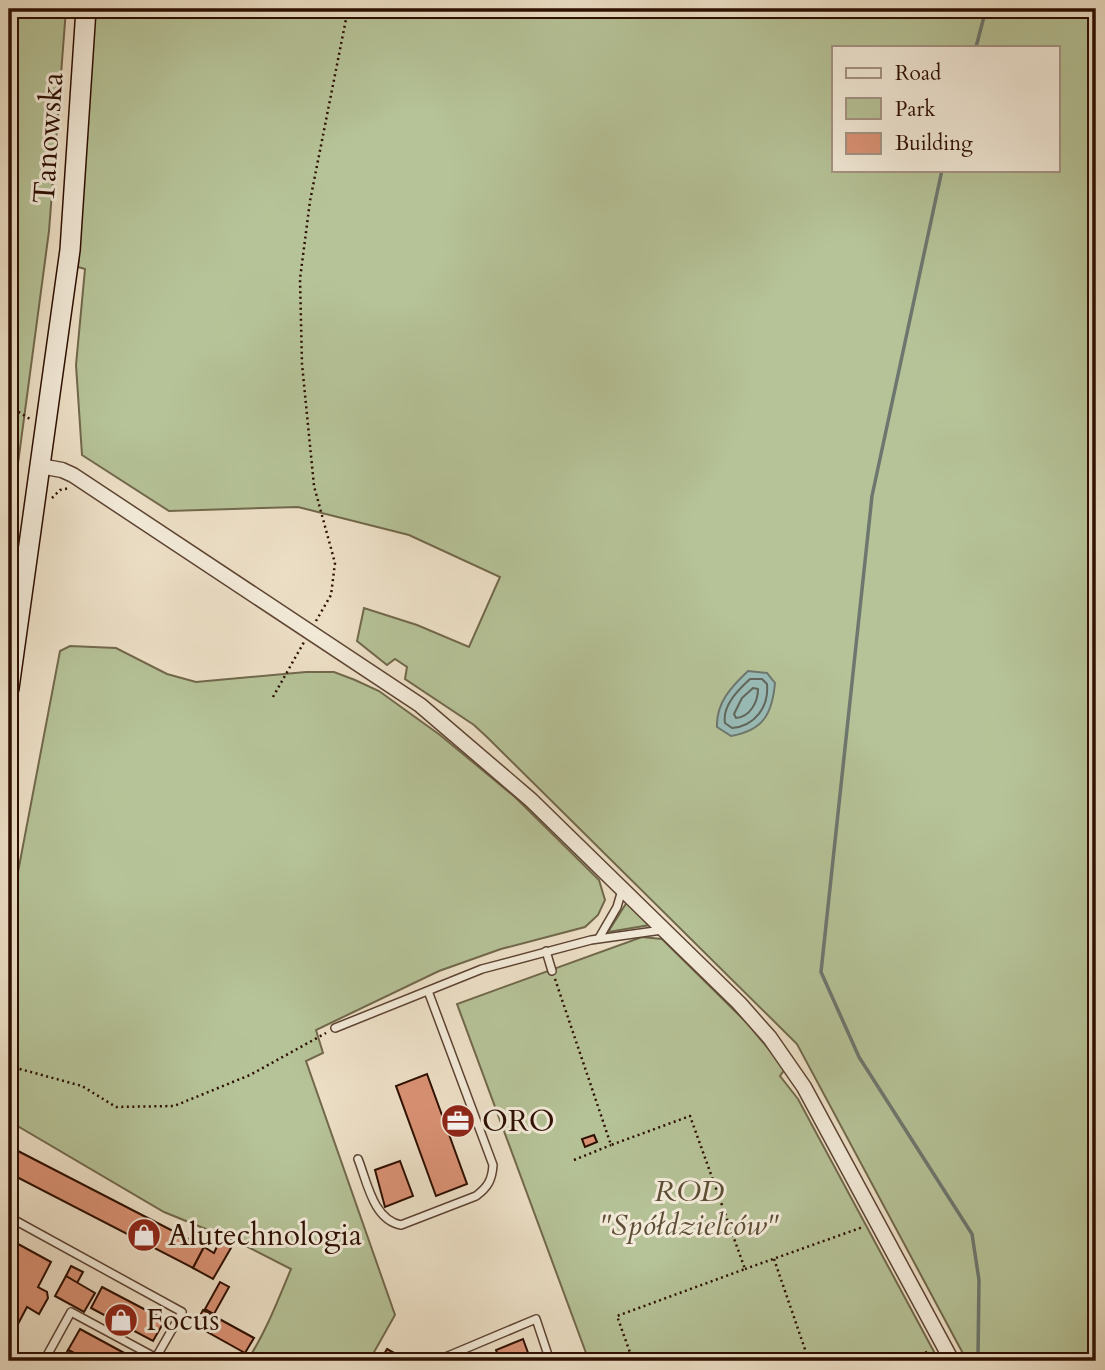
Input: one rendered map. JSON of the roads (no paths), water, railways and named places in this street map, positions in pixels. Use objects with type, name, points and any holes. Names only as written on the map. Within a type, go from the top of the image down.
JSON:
[{"type":"main road","name":"Tanowska","points":[[9,688],[70,250],[86,9]]},
{"type":"street","points":[[40,466],[62,470],[92,487],[405,694],[483,757],[756,1021],[794,1071],[952,1361]]},
{"type":"lane","points":[[599,938],[617,907],[622,890]]},
{"type":"lane","points":[[335,1028],[482,969],[599,938],[662,930]]},
{"type":"lane","points":[[545,951],[552,971]]},
{"type":"lane","points":[[358,1159],[378,1209],[396,1224],[476,1196],[486,1188],[492,1177],[493,1166],[428,991]]},
{"type":"lane","points":[[9,1217],[182,1312],[158,1360],[71,1312],[44,1361]]},
{"type":"lane","points":[[436,1361],[536,1319],[550,1361]]},
{"type":"water","points":[[748,671],[767,673],[775,683],[771,704],[758,725],[731,736],[717,727],[719,710],[730,689]]},
{"type":"waterway","points":[[976,46],[986,9]]},
{"type":"waterway","points":[[942,172],[872,496],[821,972],[859,1057],[972,1234],[979,1280],[978,1356]]},
{"type":"place","name":"ORO","points":[[458,1121]]},
{"type":"place","name":"Alutechnologia","points":[[144,1235]]},
{"type":"place","name":"Focus","points":[[121,1320]]},
{"type":"park label","name":"ROD \"Spółdzielców\"","points":[[689,1208]]}]
